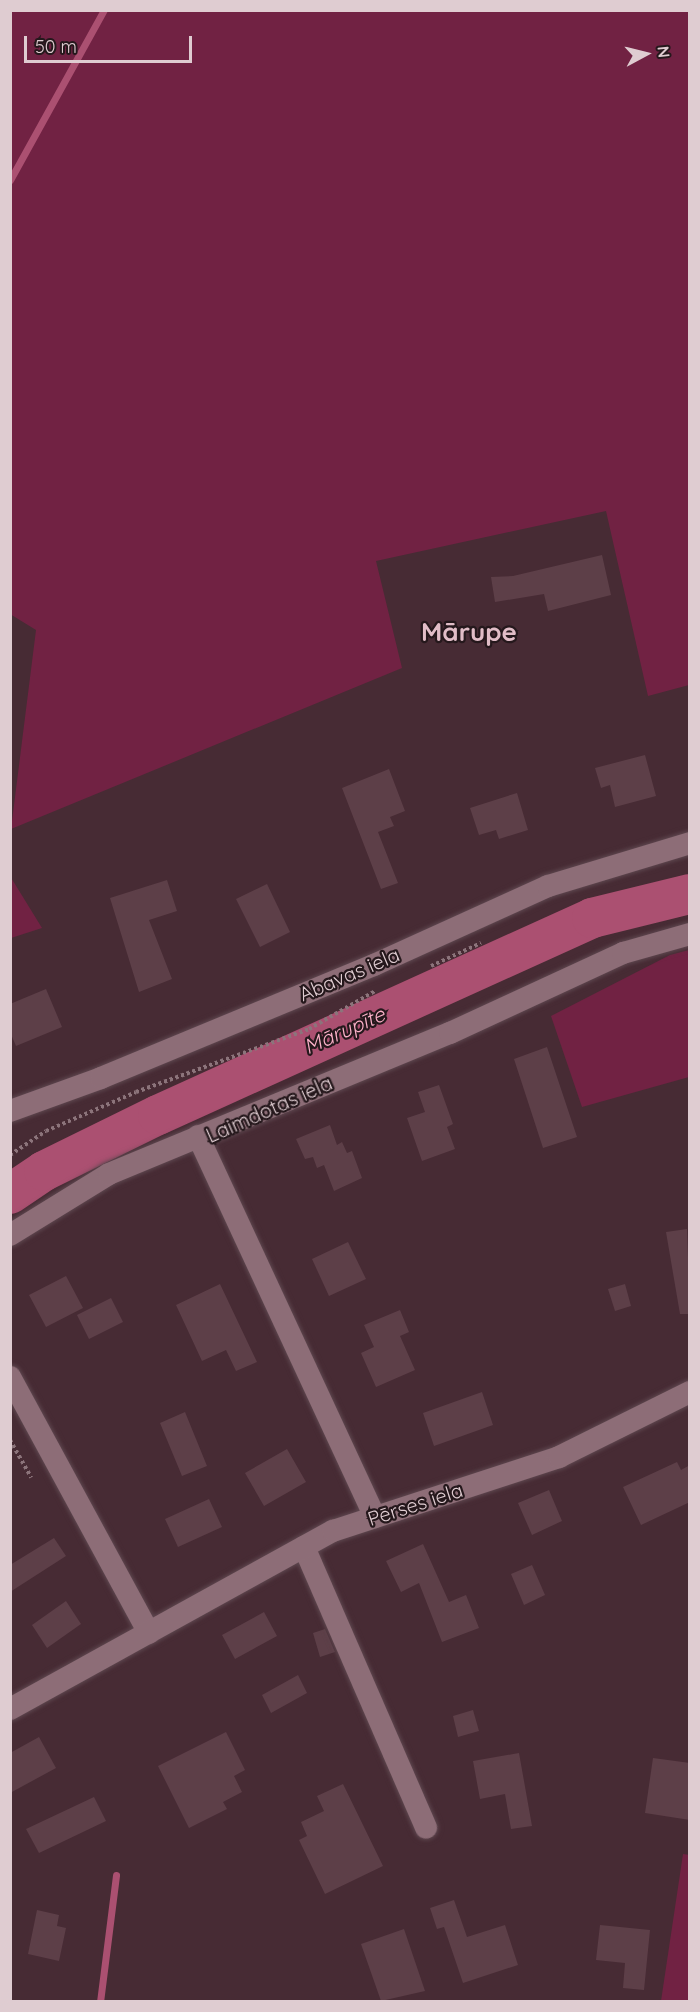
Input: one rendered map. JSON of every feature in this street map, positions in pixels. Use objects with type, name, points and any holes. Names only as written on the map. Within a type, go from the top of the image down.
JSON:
[{"type":"street","name":"Abavas iela","points":[[10,1111],[101,1078],[374,965],[548,886],[690,843]]},
{"type":"street","name":"Laimdotas iela","points":[[375,1517],[198,1136],[450,1033],[622,953],[690,934]]},
{"type":"street","points":[[10,1234],[109,1174],[198,1136]]},
{"type":"street","points":[[10,1377],[149,1633]]},
{"type":"street","name":"Pērses iela","points":[[10,1708],[304,1547],[375,1517],[559,1456],[690,1392]]},
{"type":"street","points":[[304,1547],[426,1828]]},
{"type":"path","points":[[10,1440],[31,1477]]},
{"type":"shaded area","points":[[689,11],[689,685],[648,696],[606,511],[376,561],[402,668],[11,829],[36,630],[10,614],[10,12]]},
{"type":"shaded area","points":[[10,876],[42,928],[11,938],[10,938]]},
{"type":"shaded area","points":[[689,950],[689,1077],[582,1107],[551,1016],[670,955]]},
{"type":"shaded area","points":[[683,1854],[690,1855],[689,2001],[661,2001]]},
{"type":"building","points":[[602,555],[611,595],[548,611],[544,594],[495,602],[491,577],[513,576]]},
{"type":"building","points":[[645,755],[656,796],[615,807],[610,785],[601,788],[595,768]]},
{"type":"building","points":[[389,769],[405,811],[390,817],[394,826],[378,832],[398,883],[381,889],[342,788]]},
{"type":"building","points":[[517,793],[528,830],[499,839],[496,830],[479,835],[470,808]]},
{"type":"building","points":[[167,880],[177,911],[149,920],[172,979],[139,992],[110,898]]},
{"type":"building","points":[[267,884],[290,932],[260,947],[236,899]]},
{"type":"building","points":[[46,989],[62,1027],[16,1046],[10,1032],[10,1004]]},
{"type":"building","points":[[547,1047],[577,1137],[543,1148],[514,1059]]},
{"type":"building","points":[[439,1085],[453,1124],[447,1127],[455,1149],[422,1161],[407,1118],[425,1112],[418,1092]]},
{"type":"building","points":[[330,1125],[337,1145],[342,1142],[347,1153],[352,1151],[362,1178],[334,1191],[324,1165],[317,1168],[313,1157],[305,1159],[296,1139]]},
{"type":"building","points":[[687,1229],[690,1314],[680,1314],[666,1232]]},
{"type":"building","points":[[348,1242],[366,1279],[329,1296],[312,1259]]},
{"type":"building","points":[[66,1276],[83,1308],[46,1327],[29,1295]]},
{"type":"building","points":[[220,1284],[257,1362],[236,1371],[226,1350],[202,1361],[176,1305]]},
{"type":"building","points":[[625,1284],[631,1306],[615,1311],[608,1289]]},
{"type":"building","points":[[111,1298],[123,1322],[89,1339],[77,1315]]},
{"type":"building","points":[[400,1310],[409,1332],[400,1336],[415,1370],[376,1387],[361,1353],[374,1347],[364,1325]]},
{"type":"building","points":[[482,1392],[493,1425],[434,1446],[423,1413]]},
{"type":"building","points":[[185,1412],[207,1466],[182,1476],[160,1423]]},
{"type":"building","points":[[287,1449],[306,1482],[264,1506],[245,1473]]},
{"type":"building","points":[[677,1462],[681,1470],[690,1465],[690,1502],[641,1525],[623,1487]]},
{"type":"building","points":[[549,1490],[562,1521],[532,1535],[518,1503]]},
{"type":"building","points":[[209,1499],[222,1527],[178,1547],[165,1519]]},
{"type":"building","points":[[54,1538],[66,1556],[10,1592],[10,1565]]},
{"type":"building","points":[[423,1544],[449,1602],[466,1595],[479,1628],[442,1642],[419,1583],[401,1592],[386,1561]]},
{"type":"building","points":[[532,1565],[545,1595],[524,1605],[511,1574]]},
{"type":"building","points":[[66,1601],[81,1624],[47,1648],[32,1625]]},
{"type":"building","points":[[264,1612],[277,1636],[235,1659],[222,1635]]},
{"type":"building","points":[[325,1629],[335,1652],[320,1657],[313,1633]]},
{"type":"building","points":[[298,1675],[307,1693],[271,1713],[262,1695]]},
{"type":"building","points":[[473,1710],[479,1731],[458,1737],[453,1716]]},
{"type":"building","points":[[226,1732],[245,1770],[234,1776],[242,1792],[223,1802],[227,1809],[189,1828],[158,1766]]},
{"type":"building","points":[[39,1737],[56,1768],[10,1793],[10,1753]]},
{"type":"building","points":[[519,1753],[532,1826],[511,1829],[505,1794],[480,1799],[473,1761]]},
{"type":"building","points":[[653,1758],[690,1763],[690,1820],[645,1813]]},
{"type":"building","points":[[343,1784],[383,1866],[325,1894],[299,1840],[307,1836],[301,1822],[324,1811],[317,1796]]},
{"type":"building","points":[[94,1797],[106,1821],[39,1853],[26,1829]]},
{"type":"building","points":[[454,1900],[467,1937],[505,1925],[518,1965],[463,1983],[444,1927],[437,1929],[430,1908]]},
{"type":"building","points":[[37,1910],[59,1915],[57,1926],[66,1928],[59,1961],[28,1954]]},
{"type":"building","points":[[600,1925],[650,1930],[644,1990],[623,1988],[625,1963],[596,1960]]},
{"type":"building","points":[[404,1929],[425,1991],[381,2001],[361,1944]]},
{"type":"waterway","points":[[10,180],[104,10]]},
{"type":"waterway","name":"Mārupīte","points":[[10,1194],[44,1171],[158,1115],[592,918],[690,894]]},
{"type":"waterway","points":[[100,2002],[116,1875]]},
{"type":"district","name":"Mārupe","points":[[469,632]]}]
